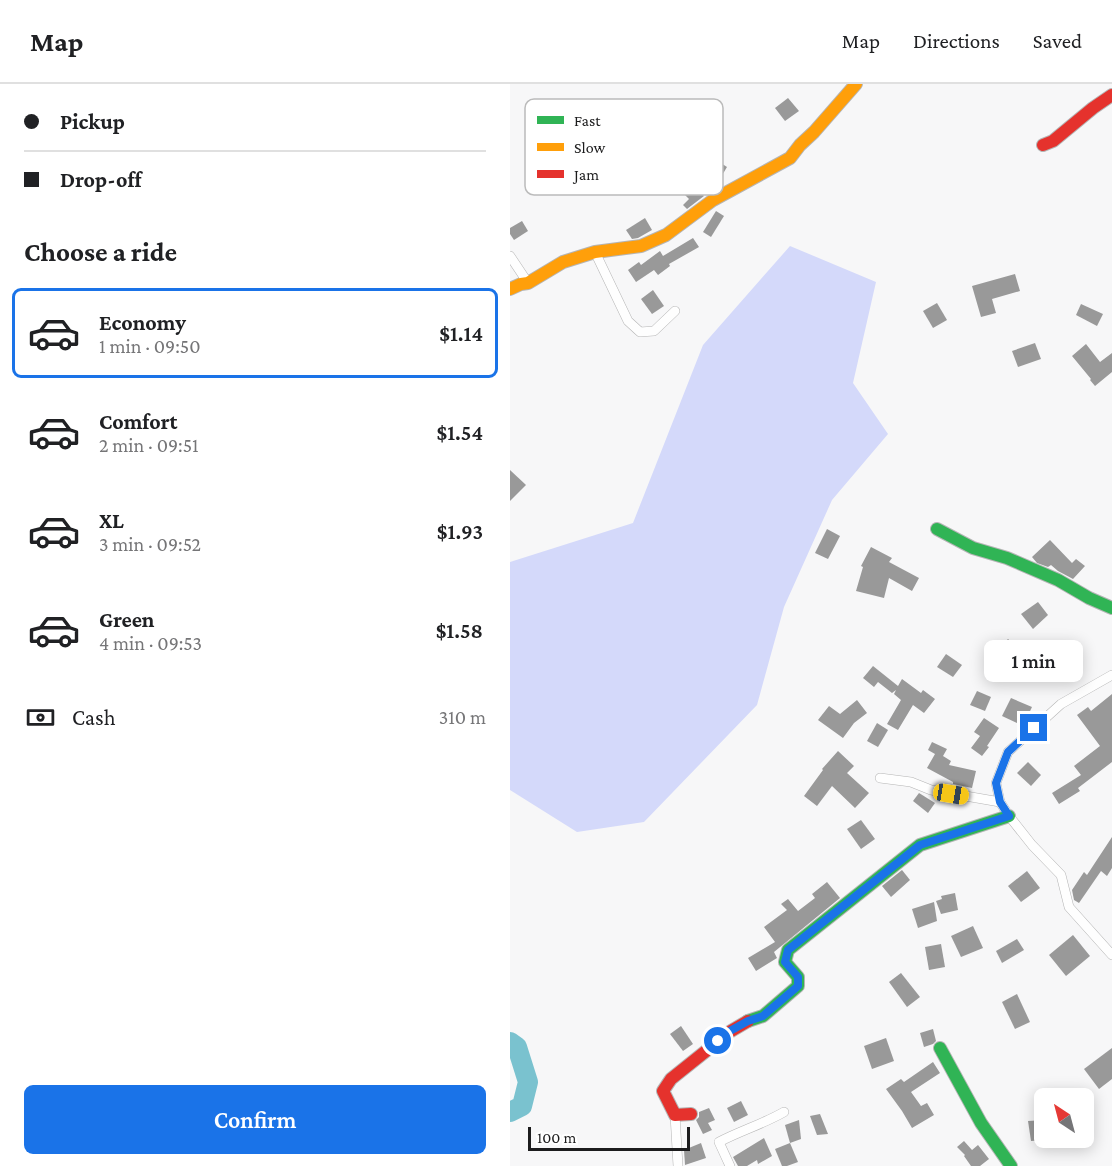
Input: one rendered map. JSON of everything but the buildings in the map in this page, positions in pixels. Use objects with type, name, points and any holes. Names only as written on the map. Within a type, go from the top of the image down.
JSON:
[{"type":"street","points":[[723,195],[790,158],[856,84]]},
{"type":"street","points":[[1043,145],[1053,141],[1112,95]]},
{"type":"street","points":[[510,289],[528,283],[563,262],[595,252],[641,246],[666,235],[722,195]]},
{"type":"street","points":[[595,252],[628,321],[640,332],[654,331],[675,311]]},
{"type":"street","points":[[510,256],[528,283]]},
{"type":"street","points":[[937,529],[973,548],[1007,558],[1058,580],[1112,608]]},
{"type":"street","points":[[1112,675],[1061,704],[1008,752],[996,783],[1000,802],[1009,816],[1032,845],[1061,874],[1069,907],[1112,954]]},
{"type":"street","points":[[880,778],[911,782],[931,790],[1000,802]]},
{"type":"street","points":[[678,1166],[675,1115],[663,1091],[671,1079],[730,1031],[763,1016],[798,986],[798,977],[785,962],[788,950],[920,845],[1009,816]]},
{"type":"street","points":[[940,1048],[981,1123],[1011,1166]]},
{"type":"street","points":[[730,1166],[719,1142],[769,1121],[784,1112]]},
{"type":"street","points":[[675,1115],[691,1114]]},
{"type":"shaded area","points":[[790,246],[876,282],[853,383],[888,434],[832,500],[784,607],[757,705],[644,822],[577,832],[510,790],[510,562],[633,523],[703,345]]},
{"type":"waterway","points":[[510,1042],[517,1047],[528,1082],[522,1106],[510,1112]]},
{"type":"traffic: fast","points":[[937,529],[973,548],[1007,558],[1058,580],[1112,608]]},
{"type":"traffic: fast","points":[[748,1021],[763,1016],[798,986],[798,977],[785,962],[788,950],[920,845],[1009,816]]},
{"type":"traffic: fast","points":[[940,1048],[981,1123],[1011,1166]]},
{"type":"traffic: slow","points":[[723,195],[790,158],[856,84]]},
{"type":"traffic: slow","points":[[510,289],[528,283],[563,262],[595,252],[641,246],[666,235],[722,195]]},
{"type":"traffic: jam","points":[[1043,145],[1053,141],[1112,95]]},
{"type":"traffic: jam","points":[[691,1114],[675,1115],[663,1091],[671,1079],[731,1031],[748,1021]]},
{"type":"route","points":[[718,1041],[730,1031],[763,1016],[798,986],[798,977],[785,962],[788,950],[920,845],[1009,816],[1000,802],[996,783],[1008,752],[1034,728]]}]
